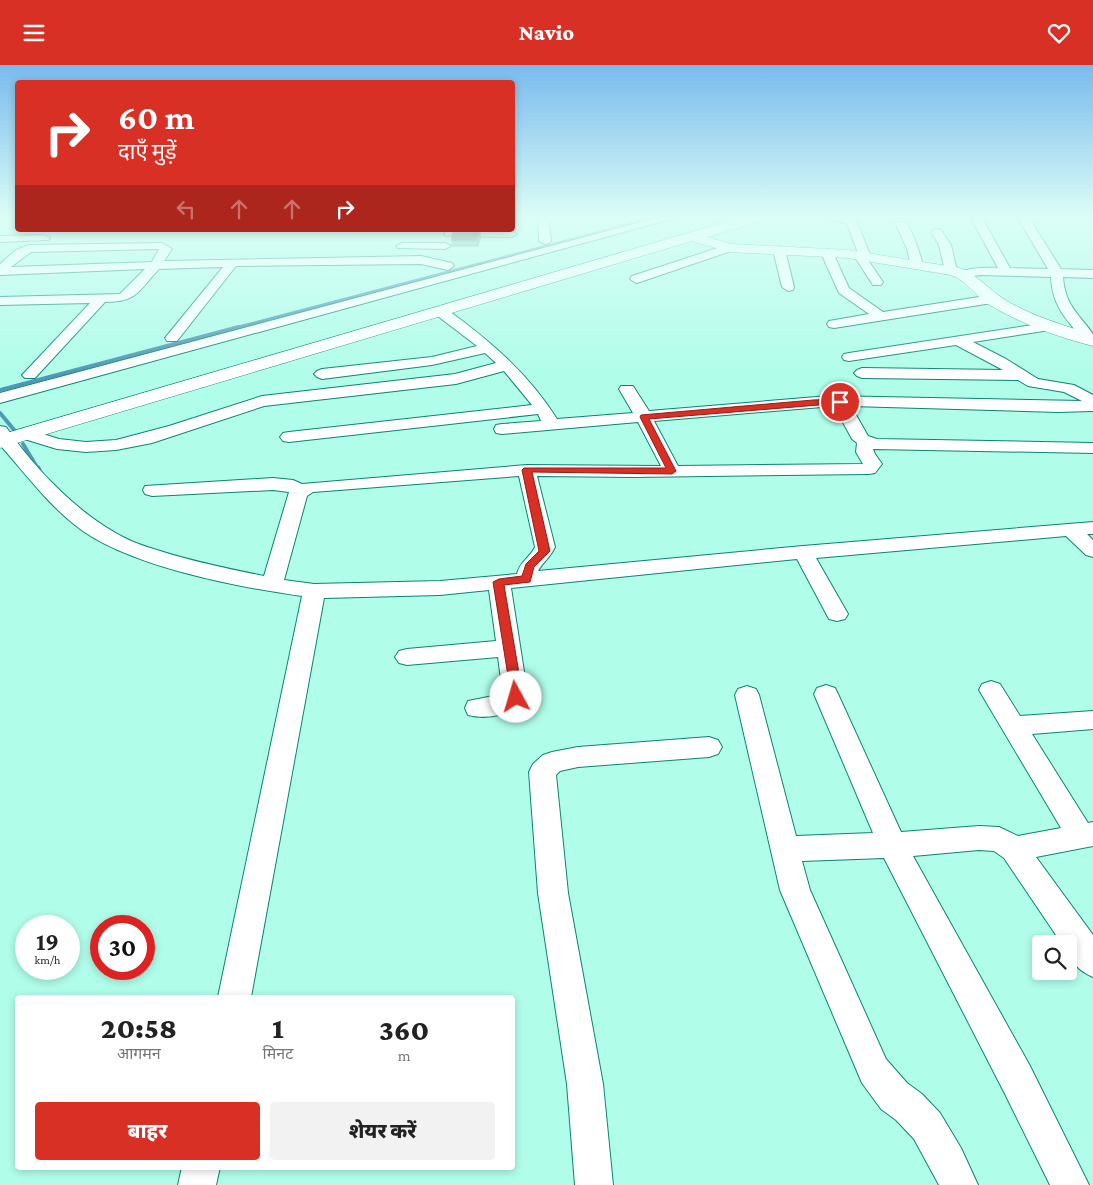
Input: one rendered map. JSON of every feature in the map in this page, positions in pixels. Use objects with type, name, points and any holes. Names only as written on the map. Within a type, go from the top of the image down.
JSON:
[{"type":"street","points":[[0,271],[23,270]]},
{"type":"street","points":[[0,301],[114,299],[127,296],[151,270]]},
{"type":"street","points":[[226,270],[167,339],[424,270]]},
{"type":"street","points":[[0,398],[478,270]]},
{"type":"street","points":[[2,438],[27,435],[580,270]]},
{"type":"street","points":[[636,279],[662,270]]},
{"type":"street","points":[[784,270],[788,287]]},
{"type":"street","points":[[835,270],[844,290],[881,317]]},
{"type":"street","points":[[870,270],[877,282]]},
{"type":"street","points":[[934,270],[958,273],[1093,274]]},
{"type":"street","points":[[957,270],[992,299],[1011,310],[1052,326],[1087,336]]},
{"type":"street","points":[[1055,270],[1058,292],[1063,304],[1070,316],[1087,336]]},
{"type":"street","points":[[834,324],[992,299]]},
{"type":"street","points":[[30,375],[100,300]]},
{"type":"street","points":[[440,311],[507,365],[528,386],[552,425]]},
{"type":"street","points":[[849,357],[1052,326]]},
{"type":"street","points":[[958,341],[1001,362],[1020,375],[1041,385],[1076,390],[1093,401]]},
{"type":"street","points":[[322,374],[432,361],[487,348]]},
{"type":"street","points":[[27,435],[57,446],[82,447],[138,442],[262,401],[282,397],[456,379],[507,365]]},
{"type":"street","points":[[15,379],[59,367]]},
{"type":"street","points":[[862,373],[1020,375]]},
{"type":"street","points":[[627,389],[672,471]]},
{"type":"street","points":[[502,429],[813,402],[1093,406]]},
{"type":"street","points":[[840,402],[866,443],[884,445],[1093,448]]},
{"type":"street","points":[[289,437],[543,409]]},
{"type":"street","points":[[2,438],[83,522],[108,537],[146,553],[190,567],[272,585],[314,591],[440,588],[803,553],[1093,528]]},
{"type":"street","points":[[272,585],[298,493],[309,487],[527,470],[870,469],[873,464],[864,454],[866,443]]},
{"type":"street","points":[[526,579],[529,567],[541,556],[545,547],[527,470]]},
{"type":"street","points":[[152,490],[285,484],[300,491]]},
{"type":"street","points":[[1071,530],[1093,551]]},
{"type":"street","points":[[803,553],[837,614]]},
{"type":"street","points":[[477,708],[507,704],[513,702],[516,697],[499,582]]},
{"type":"street","points":[[234,995],[314,591]]},
{"type":"street","points":[[407,657],[509,648]]},
{"type":"street","points":[[991,690],[1013,726],[1087,835],[1014,849]]},
{"type":"street","points":[[826,694],[892,845],[1013,1071],[1070,1185]]},
{"type":"street","points":[[747,695],[796,890],[874,1071],[894,1096],[909,1107],[927,1126],[948,1161],[959,1185]]},
{"type":"street","points":[[1013,726],[1093,720]]},
{"type":"street","points":[[594,1185],[585,1084],[553,893],[542,771],[552,762],[578,757],[708,747]]},
{"type":"street","points":[[786,849],[892,845],[991,838],[1006,842],[1014,849],[1093,962]]},
{"type":"street","points":[[197,1185],[200,1170]]},
{"type":"waterway","points":[[235,328],[455,270]]},
{"type":"waterway","points":[[0,390],[239,327]]},
{"type":"waterway","points":[[0,413],[15,431]]},
{"type":"waterway","points":[[23,444],[38,469]]},
{"type":"route","points":[[516,697],[499,582],[526,579],[529,567],[544,551],[545,547],[527,470],[672,471],[644,417],[813,402],[840,402]]}]
